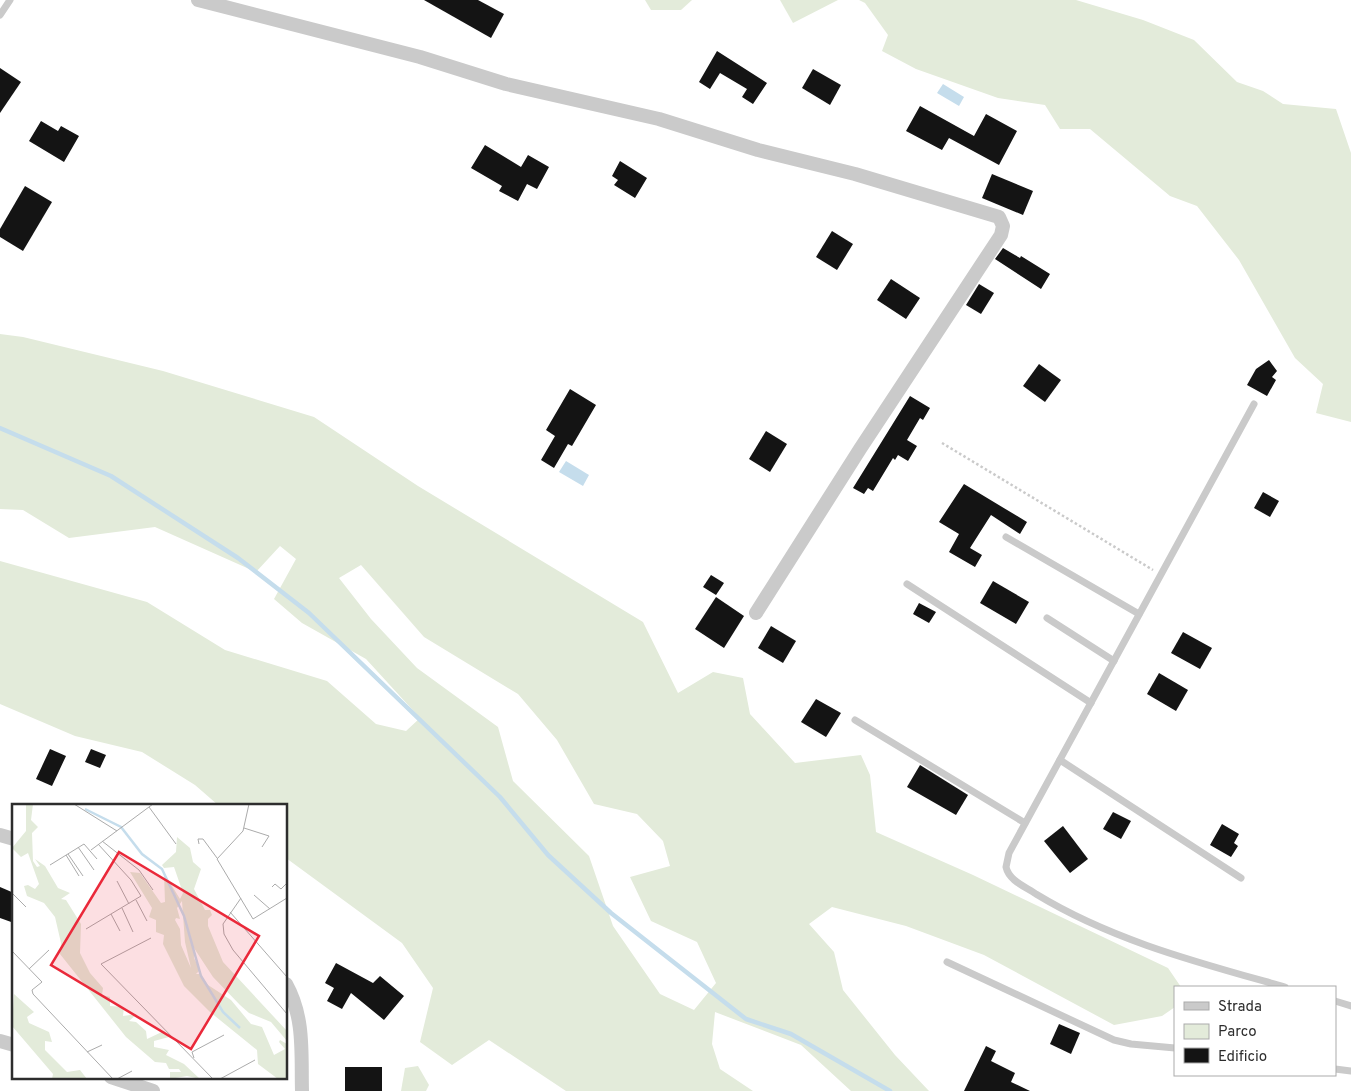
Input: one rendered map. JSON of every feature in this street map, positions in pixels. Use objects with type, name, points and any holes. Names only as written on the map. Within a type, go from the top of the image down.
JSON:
[{"type":"street","points":[[198,0],[420,57],[506,84],[659,119],[758,150],[856,174],[999,217],[1003,226],[1001,235],[860,449],[756,613]]},
{"type":"street","points":[[288,988],[297,1007],[300,1021],[302,1091]]},
{"type":"street","points":[[114,1078],[153,1091]]},
{"type":"lane","points":[[0,16],[10,0]]},
{"type":"lane","points":[[1254,404],[1025,823],[1007,859],[1006,871],[1013,879],[1071,915],[1143,945],[1282,986]]},
{"type":"lane","points":[[1006,537],[1140,614]]},
{"type":"lane","points":[[907,584],[1091,703]]},
{"type":"lane","points":[[1047,618],[1114,660]]},
{"type":"lane","points":[[855,720],[1025,823]]},
{"type":"lane","points":[[1060,760],[1241,878]]},
{"type":"lane","points":[[947,962],[1114,1040],[1131,1044],[1174,1048]]},
{"type":"lane","points":[[1336,1001],[1351,1006]]},
{"type":"lane","points":[[1336,1069],[1351,1071]]},
{"type":"path","points":[[942,443],[1161,574]]},
{"type":"green space","points":[[645,0],[692,0],[681,10],[651,10]]},
{"type":"green space","points":[[780,0],[838,0],[793,23]]},
{"type":"green space","points":[[859,0],[1076,0],[1143,20],[1194,40],[1237,82],[1263,91],[1283,104],[1336,109],[1351,153],[1351,422],[1316,413],[1323,384],[1295,358],[1239,260],[1197,206],[1170,196],[1090,129],[1060,129],[1045,105],[998,98],[916,69],[882,51],[888,35],[865,3]]},
{"type":"green space","points":[[0,334],[23,337],[163,371],[314,417],[418,486],[643,622],[678,693],[713,672],[743,678],[750,714],[795,763],[861,755],[870,775],[876,832],[973,875],[1168,968],[1180,986],[1174,986],[1174,1008],[1162,1016],[1114,1025],[984,955],[906,926],[832,907],[809,924],[834,952],[843,990],[895,1055],[929,1091],[851,1091],[801,1045],[715,1012],[712,1044],[720,1069],[753,1091],[566,1091],[489,1040],[452,1065],[420,1042],[433,988],[402,943],[288,859],[288,804],[217,804],[195,785],[142,752],[75,736],[0,704],[0,561],[147,602],[225,650],[327,681],[376,724],[406,731],[420,718],[366,659],[302,623],[274,599],[296,559],[280,546],[256,572],[155,527],[69,538],[23,510],[0,509]],"holes":[[[361,565],[424,637],[518,694],[557,740],[594,804],[637,814],[663,841],[670,866],[630,877],[651,921],[697,942],[716,983],[694,1010],[660,994],[613,926],[589,856],[513,781],[498,727],[417,668],[371,619],[339,578]]]},
{"type":"green space","points":[[418,1066],[429,1085],[426,1091],[401,1091],[405,1068]]},
{"type":"water","points":[[943,84],[964,97],[959,106],[937,93]]},
{"type":"water","points":[[566,461],[589,475],[583,486],[559,472]]},
{"type":"building","points":[[424,0],[478,0],[504,14],[491,38]]},
{"type":"building","points":[[717,51],[767,83],[753,104],[742,97],[747,89],[720,73],[710,89],[699,82]]},
{"type":"building","points":[[0,68],[21,82],[0,113]]},
{"type":"building","points":[[813,69],[841,85],[830,105],[802,88]]},
{"type":"building","points":[[920,106],[974,136],[986,114],[1017,131],[999,165],[949,138],[942,150],[906,131]]},
{"type":"building","points":[[41,121],[58,131],[61,126],[79,136],[64,162],[29,141]]},
{"type":"building","points":[[485,145],[521,167],[528,155],[549,167],[537,189],[527,184],[518,201],[499,191],[502,186],[471,168]]},
{"type":"building","points":[[620,161],[647,178],[635,198],[614,185],[618,180],[612,176]]},
{"type":"building","points":[[992,174],[1033,191],[1023,215],[982,198]]},
{"type":"building","points":[[25,186],[52,202],[23,251],[0,237],[0,229]]},
{"type":"building","points":[[832,231],[853,244],[837,270],[816,257]]},
{"type":"building","points":[[1003,248],[1020,258],[1021,256],[1050,274],[1041,289],[995,259]]},
{"type":"building","points":[[891,279],[920,298],[906,319],[877,300]]},
{"type":"building","points":[[979,284],[994,293],[981,314],[966,305]]},
{"type":"building","points":[[1269,360],[1277,371],[1272,377],[1276,380],[1267,396],[1247,385],[1256,369]]},
{"type":"building","points":[[1039,364],[1061,380],[1045,402],[1023,386]]},
{"type":"building","points":[[570,389],[596,405],[572,446],[568,444],[554,468],[541,460],[555,436],[546,430]]},
{"type":"building","points":[[910,396],[930,408],[923,420],[920,418],[907,440],[917,446],[908,461],[898,455],[895,460],[893,458],[873,491],[868,488],[864,494],[853,488]]},
{"type":"building","points":[[766,431],[787,444],[770,472],[749,459]]},
{"type":"building","points":[[964,484],[1027,522],[1020,534],[991,515],[970,548],[982,555],[975,567],[949,552],[959,534],[939,522]]},
{"type":"building","points":[[1263,492],[1279,501],[1270,517],[1254,508]]},
{"type":"building","points":[[711,575],[724,583],[716,595],[703,587]]},
{"type":"building","points":[[993,581],[1029,602],[1016,624],[980,603]]},
{"type":"building","points":[[716,597],[744,616],[724,648],[695,629]]},
{"type":"building","points":[[919,603],[936,612],[929,623],[913,614]]},
{"type":"building","points":[[771,626],[796,641],[783,663],[758,648]]},
{"type":"building","points":[[1183,632],[1212,648],[1200,669],[1171,653]]},
{"type":"building","points":[[1159,673],[1188,690],[1176,711],[1147,694]]},
{"type":"building","points":[[816,699],[841,713],[826,737],[801,722]]},
{"type":"building","points":[[50,749],[66,756],[52,786],[36,779]]},
{"type":"building","points":[[91,749],[106,755],[100,768],[85,762]]},
{"type":"building","points":[[920,765],[968,795],[956,815],[907,787]]},
{"type":"building","points":[[1113,812],[1131,821],[1121,839],[1103,829]]},
{"type":"building","points":[[1222,824],[1239,834],[1234,843],[1238,846],[1231,857],[1210,845]]},
{"type":"building","points":[[1063,826],[1088,859],[1070,873],[1044,841]]},
{"type":"building","points":[[0,887],[12,892],[12,922],[0,918]]},
{"type":"building","points":[[336,963],[373,983],[380,976],[404,996],[384,1020],[351,993],[342,1009],[327,1001],[334,988],[325,983]]},
{"type":"building","points":[[1059,1024],[1080,1033],[1071,1054],[1050,1044]]},
{"type":"building","points":[[986,1046],[996,1051],[991,1061],[1015,1073],[1011,1082],[1030,1091],[964,1091]]},
{"type":"building","points":[[345,1067],[382,1067],[382,1091],[345,1091]]},
{"type":"waterway","points":[[0,428],[111,476],[238,558],[309,613],[500,797],[548,855],[611,913],[746,1019],[791,1034],[890,1091]]}]
